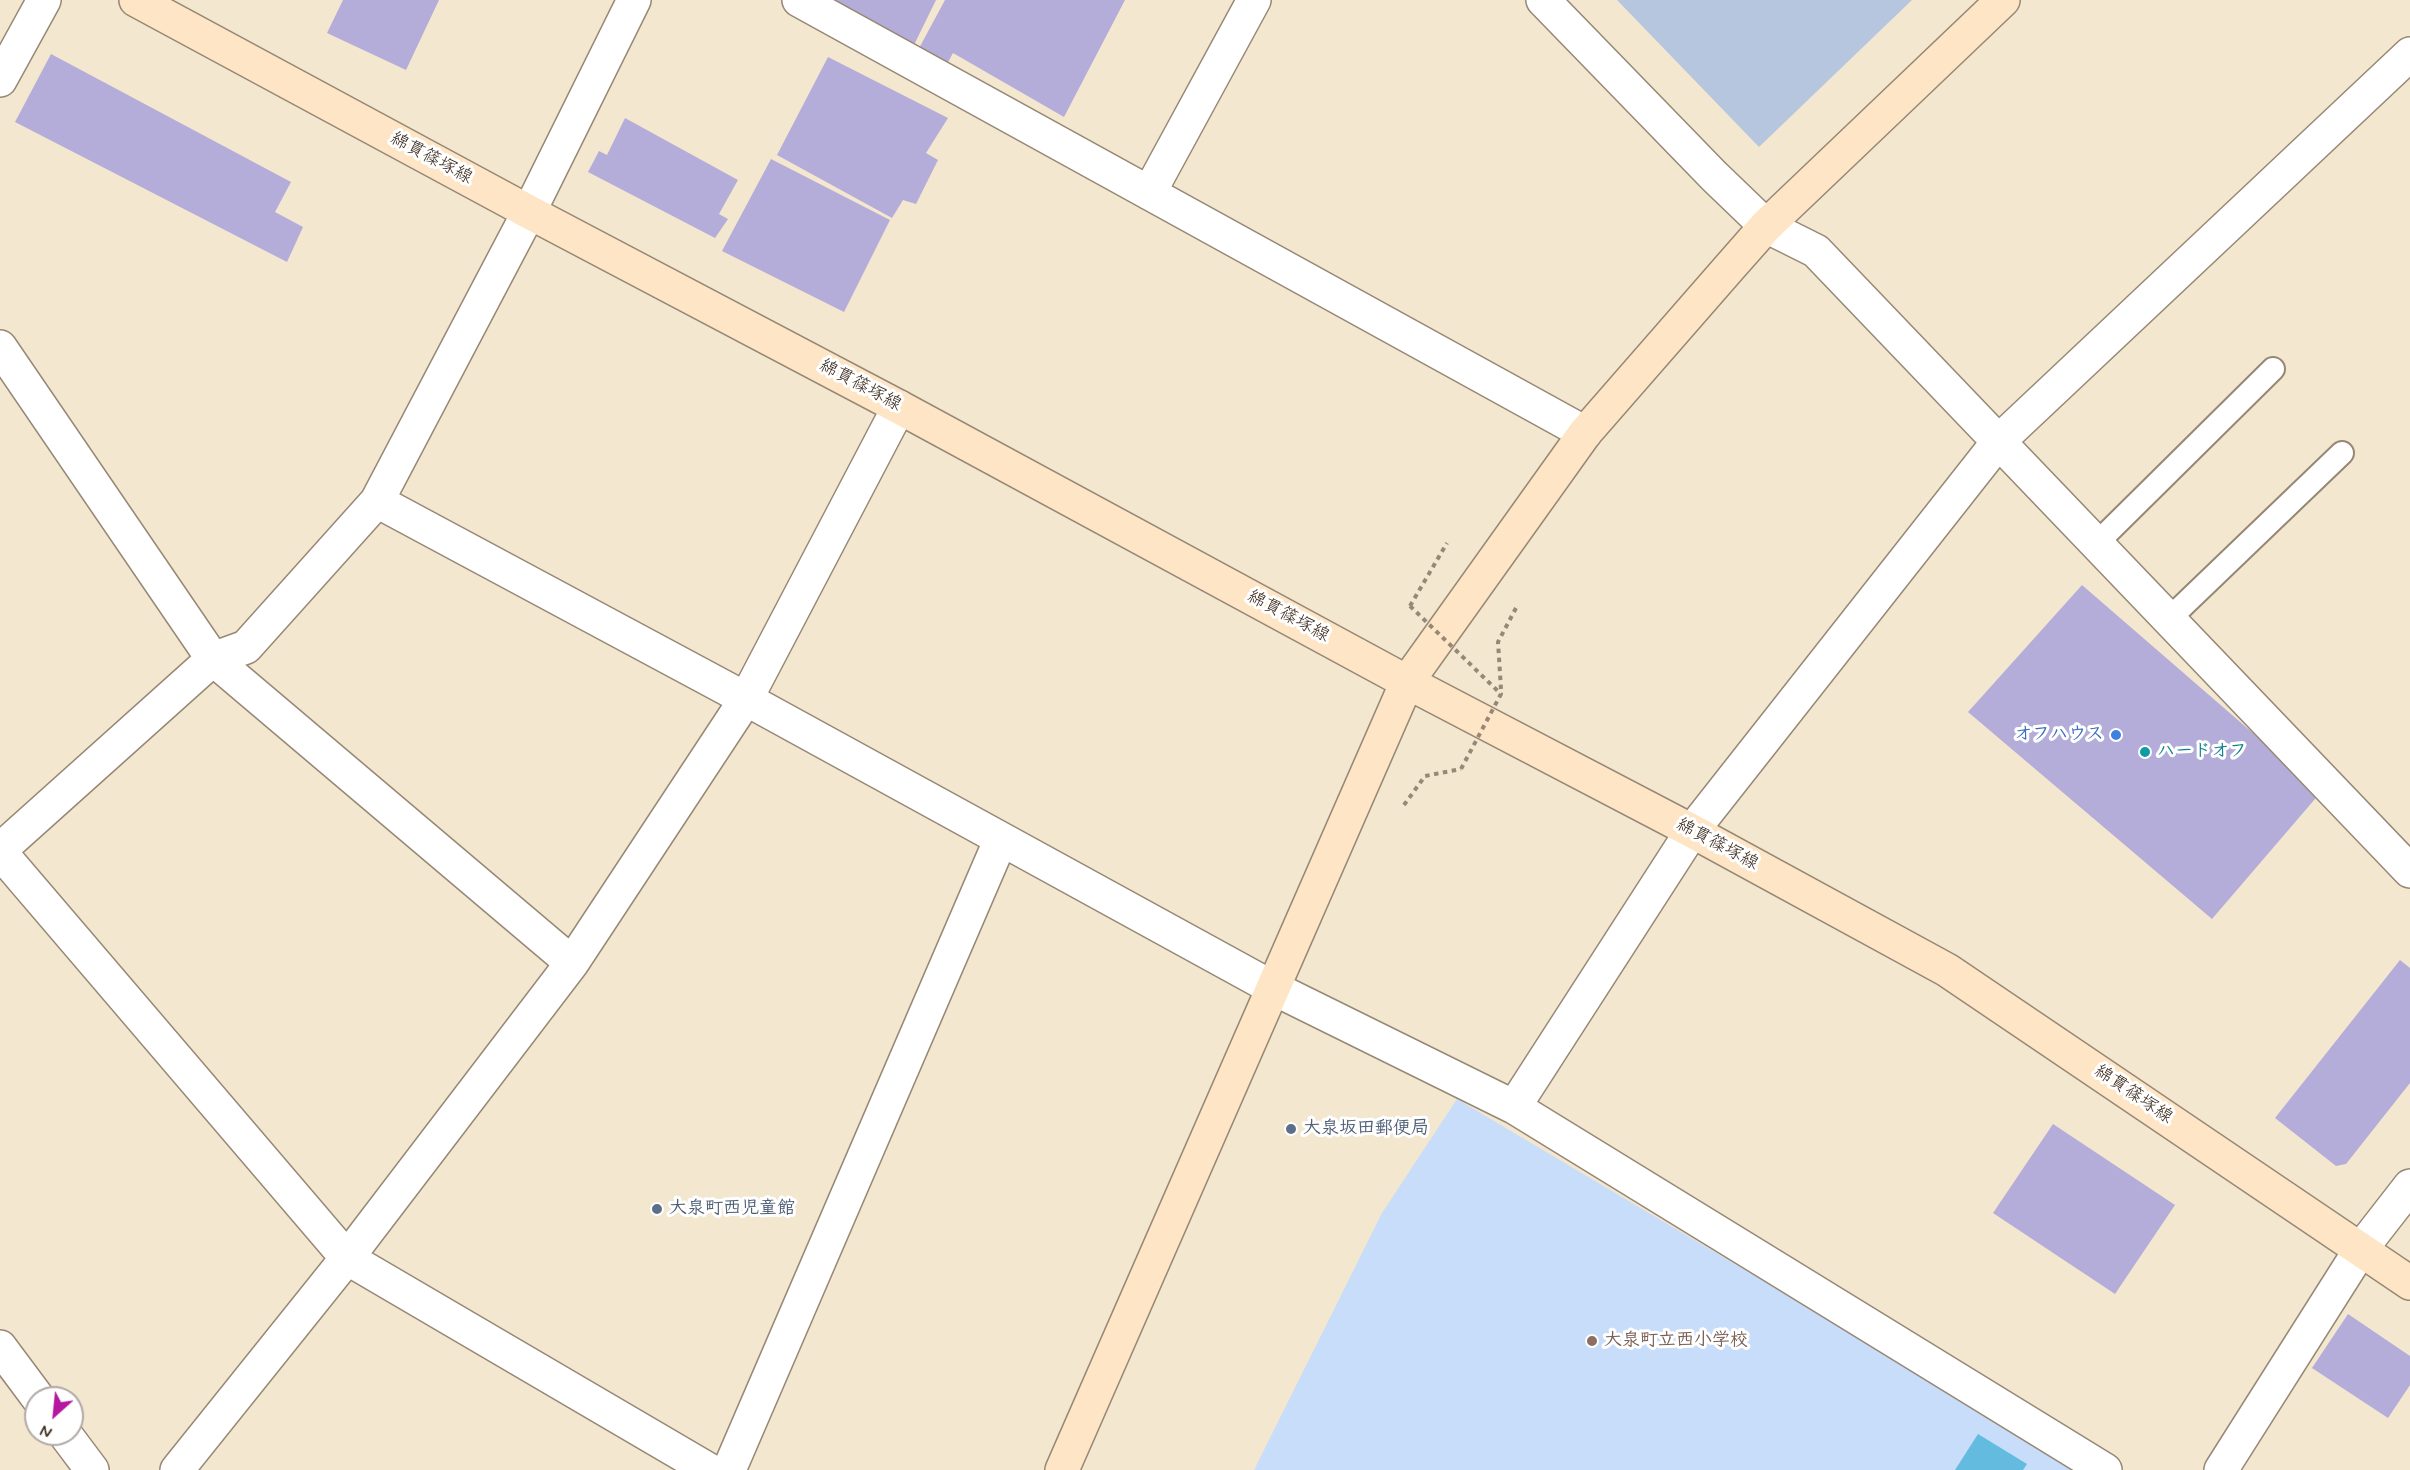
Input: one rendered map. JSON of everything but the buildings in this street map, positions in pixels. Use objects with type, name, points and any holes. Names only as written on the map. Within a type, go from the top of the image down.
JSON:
[{"type":"main road","name":"綿貫篠塚線","points":[[136,0],[529,212],[899,407],[1407,682],[1692,831],[1947,970],[2410,1283]]},
{"type":"main road","points":[[1062,1470],[1407,682],[1586,433],[1766,226],[2003,0]]},
{"type":"street","points":[[0,80],[44,0]]},
{"type":"street","points":[[634,0],[529,212],[377,501],[246,647],[213,659],[0,851],[347,1258],[709,1470]]},
{"type":"street","points":[[799,0],[1586,433]]},
{"type":"street","points":[[1149,193],[1254,0]]},
{"type":"street","points":[[1543,0],[1714,176],[1766,226],[1816,251],[2410,870]]},
{"type":"street","points":[[1514,1107],[1692,831],[1999,441],[2410,54]]},
{"type":"street","points":[[0,347],[213,659],[572,963]]},
{"type":"street","points":[[177,1470],[347,1258],[572,963],[746,699],[899,407]]},
{"type":"street","points":[[377,501],[746,699],[1273,988],[1514,1107],[2105,1470]]},
{"type":"street","points":[[729,1470],[1001,839]]},
{"type":"street","points":[[2221,1470],[2361,1249],[2410,1186]]},
{"type":"street","points":[[0,1347],[29,1386]]},
{"type":"street","points":[[74,1446],[92,1470]]},
{"type":"lane","points":[[2097,543],[2272,369]]},
{"type":"lane","points":[[2169,619],[2342,453]]},
{"type":"path","points":[[1448,543],[1410,606],[1501,694]]},
{"type":"path","points":[[1404,805],[1425,776],[1461,769],[1501,694],[1498,642],[1516,608]]},
{"type":"shaded area","points":[[1617,0],[1912,0],[1759,147]]},
{"type":"shaded area","name":"大泉町立西小学校","points":[[1457,1099],[2082,1470],[1254,1470],[1382,1213]]},
{"type":"water","points":[[1978,1434],[2027,1464],[2023,1470],[1955,1470]]},
{"type":"place","name":"オフハウス","points":[[2116,735]]},
{"type":"place","name":"ハードオフ","points":[[2145,752]]},
{"type":"place","name":"大泉坂田郵便局","points":[[1291,1129]]},
{"type":"place","name":"大泉町西児童館","points":[[657,1209]]},
{"type":"place","name":"大泉町立西小学校","points":[[1592,1341]]}]
